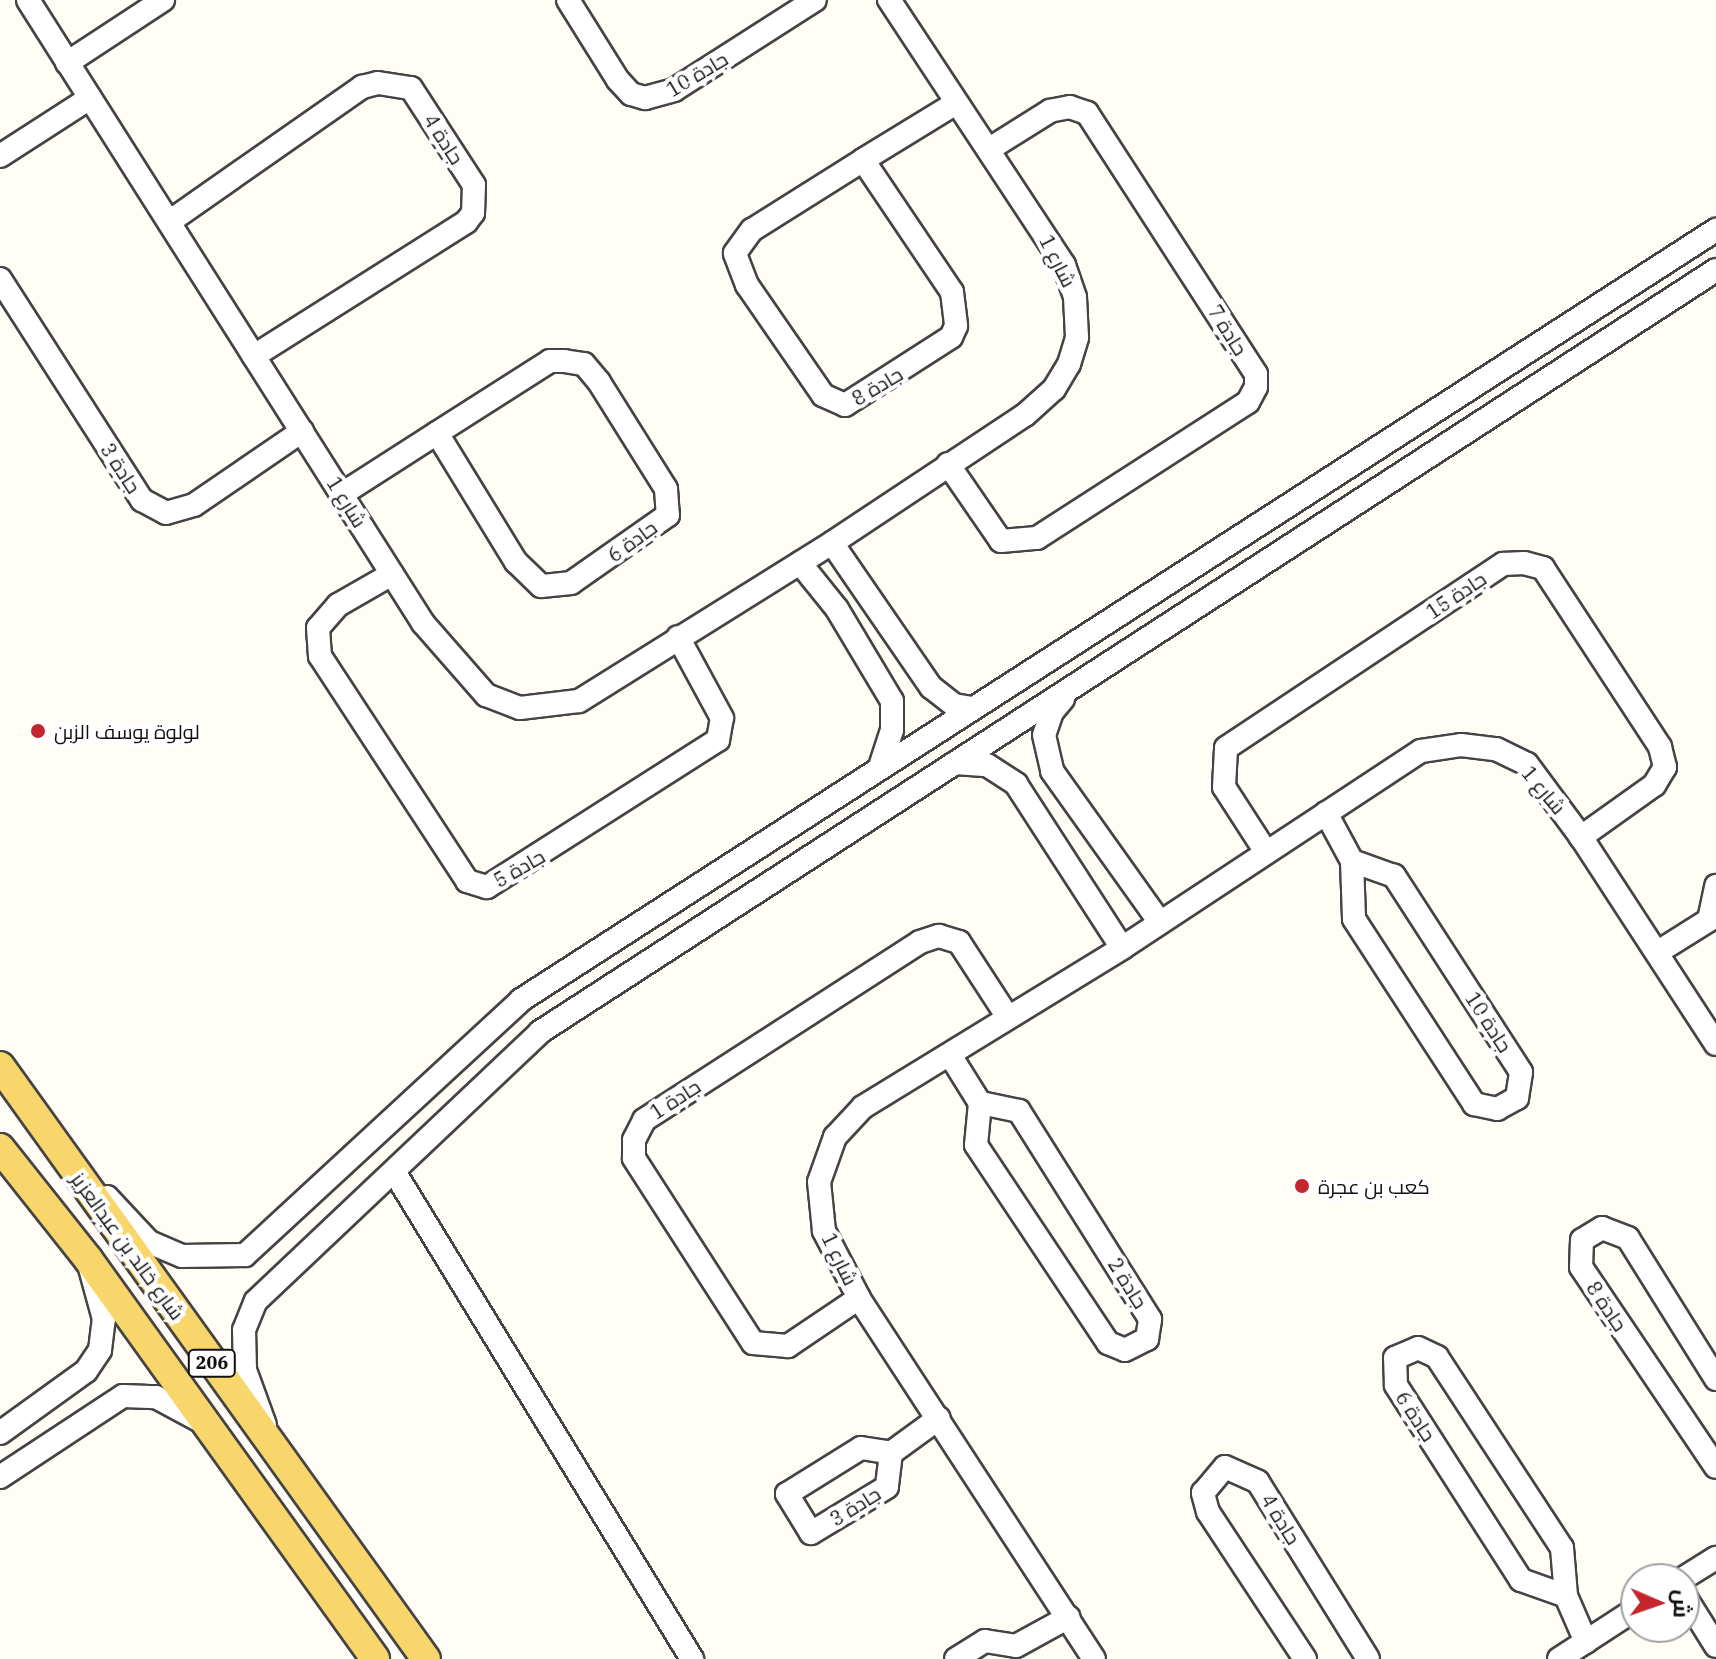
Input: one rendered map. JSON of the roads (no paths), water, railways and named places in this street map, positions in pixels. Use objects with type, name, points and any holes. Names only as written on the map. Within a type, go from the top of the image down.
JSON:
[{"type":"main road","name":"شارع خالد بن عبدالعزيز","points":[[0,1066],[426,1659]]},
{"type":"main road","name":"شارع خالد بن عبدالعزيز","points":[[0,1148],[88,1259],[375,1659]]},
{"type":"street","name":"شارع 1","points":[[28,0],[423,623],[486,695],[520,708],[579,701],[832,543],[1025,415],[1054,389],[1077,337],[1075,297],[1064,265],[991,148],[956,103],[889,0]]},
{"type":"street","name":"جادة 10","points":[[568,0],[618,80],[631,94],[645,98],[674,90],[815,0]]},
{"type":"street","points":[[67,63],[161,1]]},
{"type":"street","name":"جادة 4","points":[[169,222],[362,87],[378,83],[411,88],[474,185],[473,213],[466,222],[254,356]]},
{"type":"street","points":[[0,156],[90,98]]},
{"type":"street","name":"جادة 8","points":[[863,160],[952,292],[956,326],[951,337],[871,393],[835,404],[823,395],[747,285],[735,253],[752,230],[863,160],[956,103]]},
{"type":"street","name":"جادة 7","points":[[948,464],[1001,541],[1037,538],[1248,402],[1256,387],[1256,374],[1087,113],[1070,107],[1050,111],[991,148]]},
{"type":"street","points":[[42,1126],[149,1242],[182,1256],[214,1258],[245,1255],[265,1241],[521,1000],[734,864],[881,764],[1716,230]]},
{"type":"street","points":[[275,1451],[245,1370],[244,1330],[256,1301],[395,1173],[540,1032],[755,896],[955,763],[1069,693],[1716,270]]},
{"type":"street","name":"جادة 3","points":[[0,279],[142,500],[166,513],[194,505],[302,431]]},
{"type":"street","name":"جادة 6","points":[[342,494],[437,433],[550,361],[584,364],[666,489],[668,515],[571,583],[541,586],[527,579],[437,433]]},
{"type":"street","points":[[1289,503],[1290,526],[1315,532]]},
{"type":"street","points":[[1243,532],[1263,540],[1266,564]]},
{"type":"street","points":[[832,543],[931,687],[954,705],[971,708]]},
{"type":"street","points":[[800,563],[837,609],[892,701],[892,730],[881,764]]},
{"type":"street","name":"جادة 15","points":[[1266,852],[1224,787],[1226,748],[1503,564],[1524,563],[1543,568],[1660,747],[1665,767],[1654,785],[1581,837]]},
{"type":"street","name":"جادة 5","points":[[392,574],[338,605],[318,628],[320,656],[467,881],[487,887],[718,740],[722,718],[678,637]]},
{"type":"street","points":[[1069,693],[1052,712],[1044,735],[1052,771],[1159,921]]},
{"type":"street","name":"شارع 1","points":[[1094,1659],[859,1298],[824,1231],[819,1182],[835,1137],[863,1107],[1122,948],[1421,751],[1461,745],[1496,749],[1527,764],[1581,837],[1716,1044]]},
{"type":"street","points":[[955,763],[987,765],[1016,784],[1122,948]]},
{"type":"street","name":"جادة 10","points":[[1326,813],[1352,861],[1354,919],[1474,1104],[1497,1109],[1517,1098],[1521,1072],[1394,876],[1352,861]]},
{"type":"street","points":[[734,864],[717,883],[717,898],[730,902],[755,896]]},
{"type":"street","points":[[1658,952],[1712,921],[1716,886]]},
{"type":"street","points":[[671,904],[688,910],[693,920],[690,937]]},
{"type":"street","name":"جادة 1","points":[[859,1298],[788,1346],[753,1343],[634,1158],[634,1140],[644,1120],[920,942],[939,936],[959,942],[1007,1016]]},
{"type":"street","points":[[950,1055],[980,1103]]},
{"type":"street","name":"جادة 2","points":[[980,1103],[1019,1111],[1150,1319],[1147,1339],[1125,1350],[1108,1343],[976,1145],[980,1103]]},
{"type":"street","points":[[395,1173],[692,1659]]},
{"type":"street","name":"جادة 8","points":[[1716,1379],[1628,1238],[1602,1228],[1582,1240],[1581,1267],[1716,1467]]},
{"type":"street","points":[[265,1241],[257,1253],[259,1271],[267,1276],[286,1273]]},
{"type":"street","points":[[0,1433],[86,1371],[100,1350],[104,1319],[88,1259]]},
{"type":"street","name":"جادة 6","points":[[1566,1596],[1521,1580],[1396,1385],[1395,1358],[1418,1348],[1437,1357],[1562,1548],[1566,1596],[1586,1642]]},
{"type":"street","points":[[0,1477],[123,1396],[156,1397],[210,1427]]},
{"type":"street","points":[[42,1402],[59,1403],[66,1409],[69,1417],[63,1434]]},
{"type":"street","points":[[891,1453],[939,1418]]},
{"type":"street","name":"جادة 3","points":[[861,1448],[891,1453],[887,1487],[811,1533],[787,1494],[861,1448]]},
{"type":"street","name":"جادة 4","points":[[1305,1659],[1208,1512],[1203,1493],[1225,1467],[1258,1482],[1368,1659]]},
{"type":"street","points":[[956,1659],[985,1641],[1015,1653],[1069,1617]]},
{"type":"street","points":[[1559,1659],[1620,1620]]},
{"type":"street","points":[[1700,1620],[1716,1646]]},
{"type":"place","name":"لولوة يوسف الزبن","points":[[38,731]]},
{"type":"place","name":"كعب بن عجرة","points":[[1302,1186]]}]
